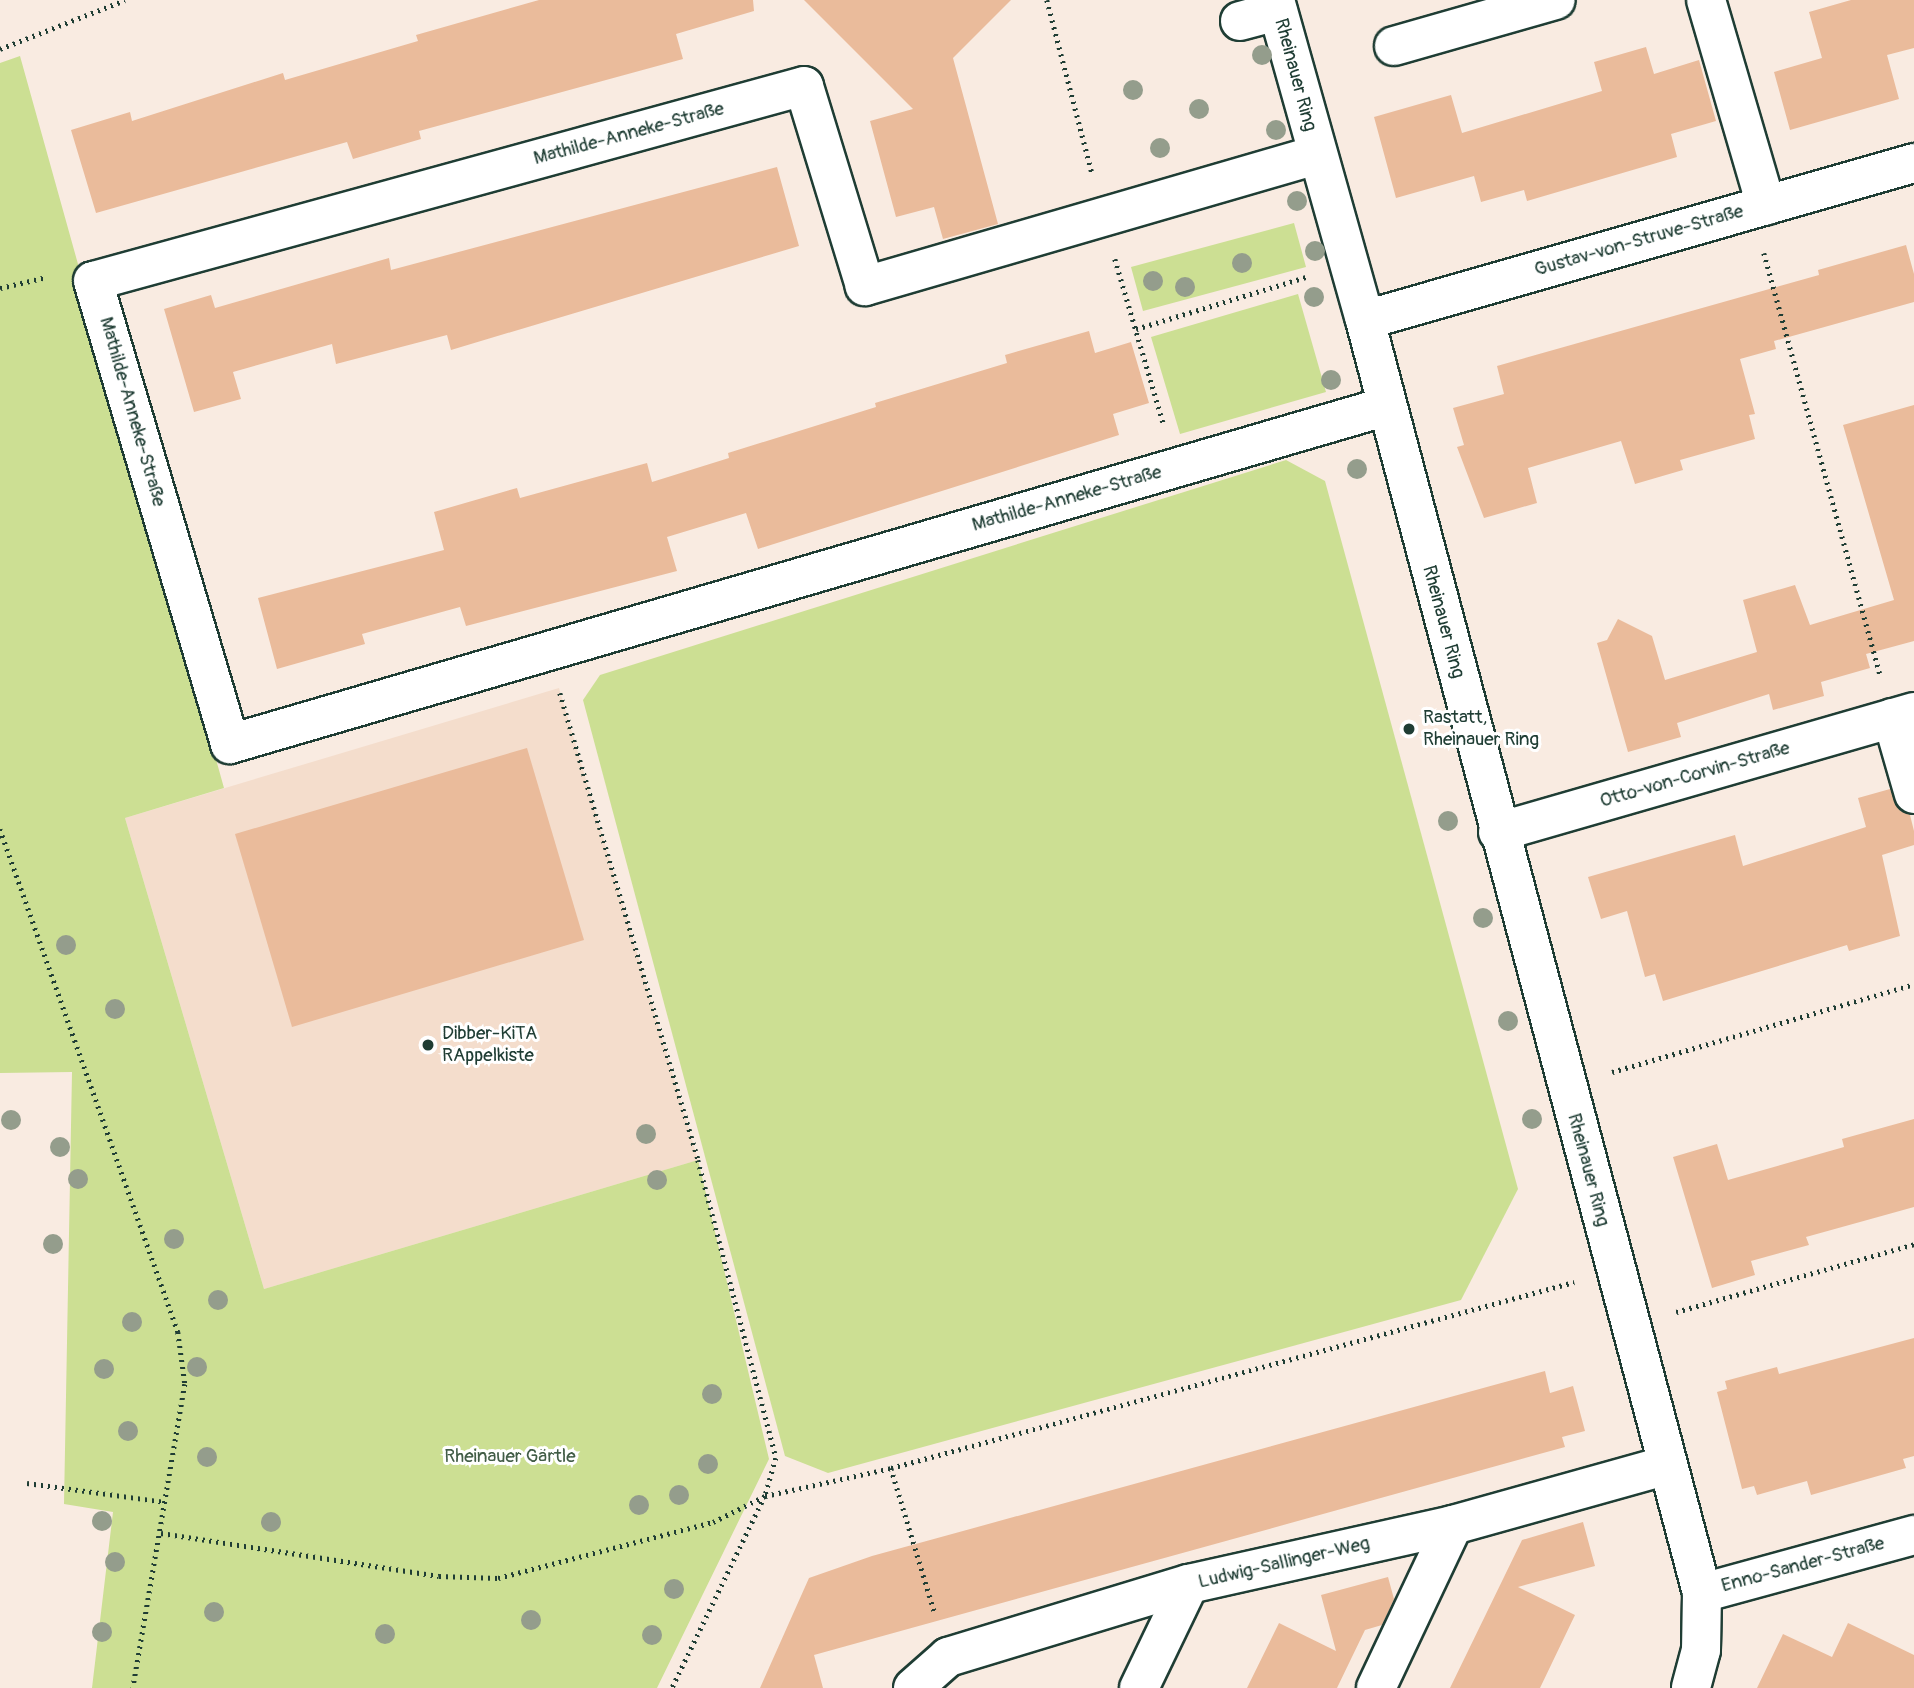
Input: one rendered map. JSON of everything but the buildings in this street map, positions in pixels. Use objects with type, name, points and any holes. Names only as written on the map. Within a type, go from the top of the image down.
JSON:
[{"type":"street","points":[[1395,46],[1556,0]]},
{"type":"street","points":[[1706,0],[1759,207]]},
{"type":"street","points":[[1240,21],[1276,5]]},
{"type":"street","name":"Rheinauer Ring","points":[[1276,5],[1316,155],[1365,320],[1498,832],[1702,1593],[1701,1650],[1691,1688]]},
{"type":"street","name":"Mathilde-Anneke-Straße","points":[[1316,155],[866,286],[804,86],[93,281],[230,744],[1387,406]]},
{"type":"street","name":"Gustav-von-Struve-Straße","points":[[1365,320],[1914,163]]},
{"type":"street","points":[[1903,715],[1914,794]]},
{"type":"street","name":"Otto-von-Corvin-Straße","points":[[1498,832],[1903,715]]},
{"type":"street","name":"Ludwig-Sallinger-Weg","points":[[913,1688],[948,1657],[1189,1584],[1453,1525],[1668,1465]]},
{"type":"street","points":[[1376,1688],[1453,1525]]},
{"type":"street","name":"Enno-Sander-Straße","points":[[1702,1593],[1910,1540]]},
{"type":"street","points":[[1139,1688],[1189,1584]]},
{"type":"path","points":[[0,49],[125,0]]},
{"type":"path","points":[[1759,207],[1903,715]]},
{"type":"path","points":[[1136,329],[1348,265]]},
{"type":"path","points":[[557,647],[559,688],[698,1160],[776,1458],[765,1496],[672,1688]]},
{"type":"path","points":[[0,829],[178,1332],[185,1384],[133,1688]]},
{"type":"path","points":[[1566,1086],[1914,984]]},
{"type":"path","points":[[1631,1325],[1914,1244]]},
{"type":"path","points":[[161,1533],[439,1576],[498,1578],[713,1522],[765,1496],[891,1468],[1615,1271]]},
{"type":"path","points":[[891,1468],[948,1657]]},
{"type":"path","points":[[27,1483],[164,1502]]},
{"type":"shaded area","name":"Dibber-KiTA RAppelkiste","points":[[559,688],[698,1160],[264,1289],[125,818]]},
{"type":"green space","name":"Rheinauer Gärtle","points":[[20,56],[224,788],[125,818],[264,1289],[698,1160],[769,1459],[657,1688],[92,1688],[113,1512],[64,1504],[72,1072],[0,1073],[0,63]]},
{"type":"green space","points":[[1294,223],[1306,267],[1143,311],[1131,267]]},
{"type":"green space","points":[[1298,294],[1326,392],[1180,434],[1151,337]]},
{"type":"green space","points":[[1286,460],[1325,481],[1518,1189],[1461,1300],[828,1473],[785,1456],[583,700],[600,675]]},
{"type":"place","name":"Rastatt, Rheinauer Ring","points":[[1409,729]]},
{"type":"place","name":"Dibber-KiTA RAppelkiste","points":[[428,1045]]}]
